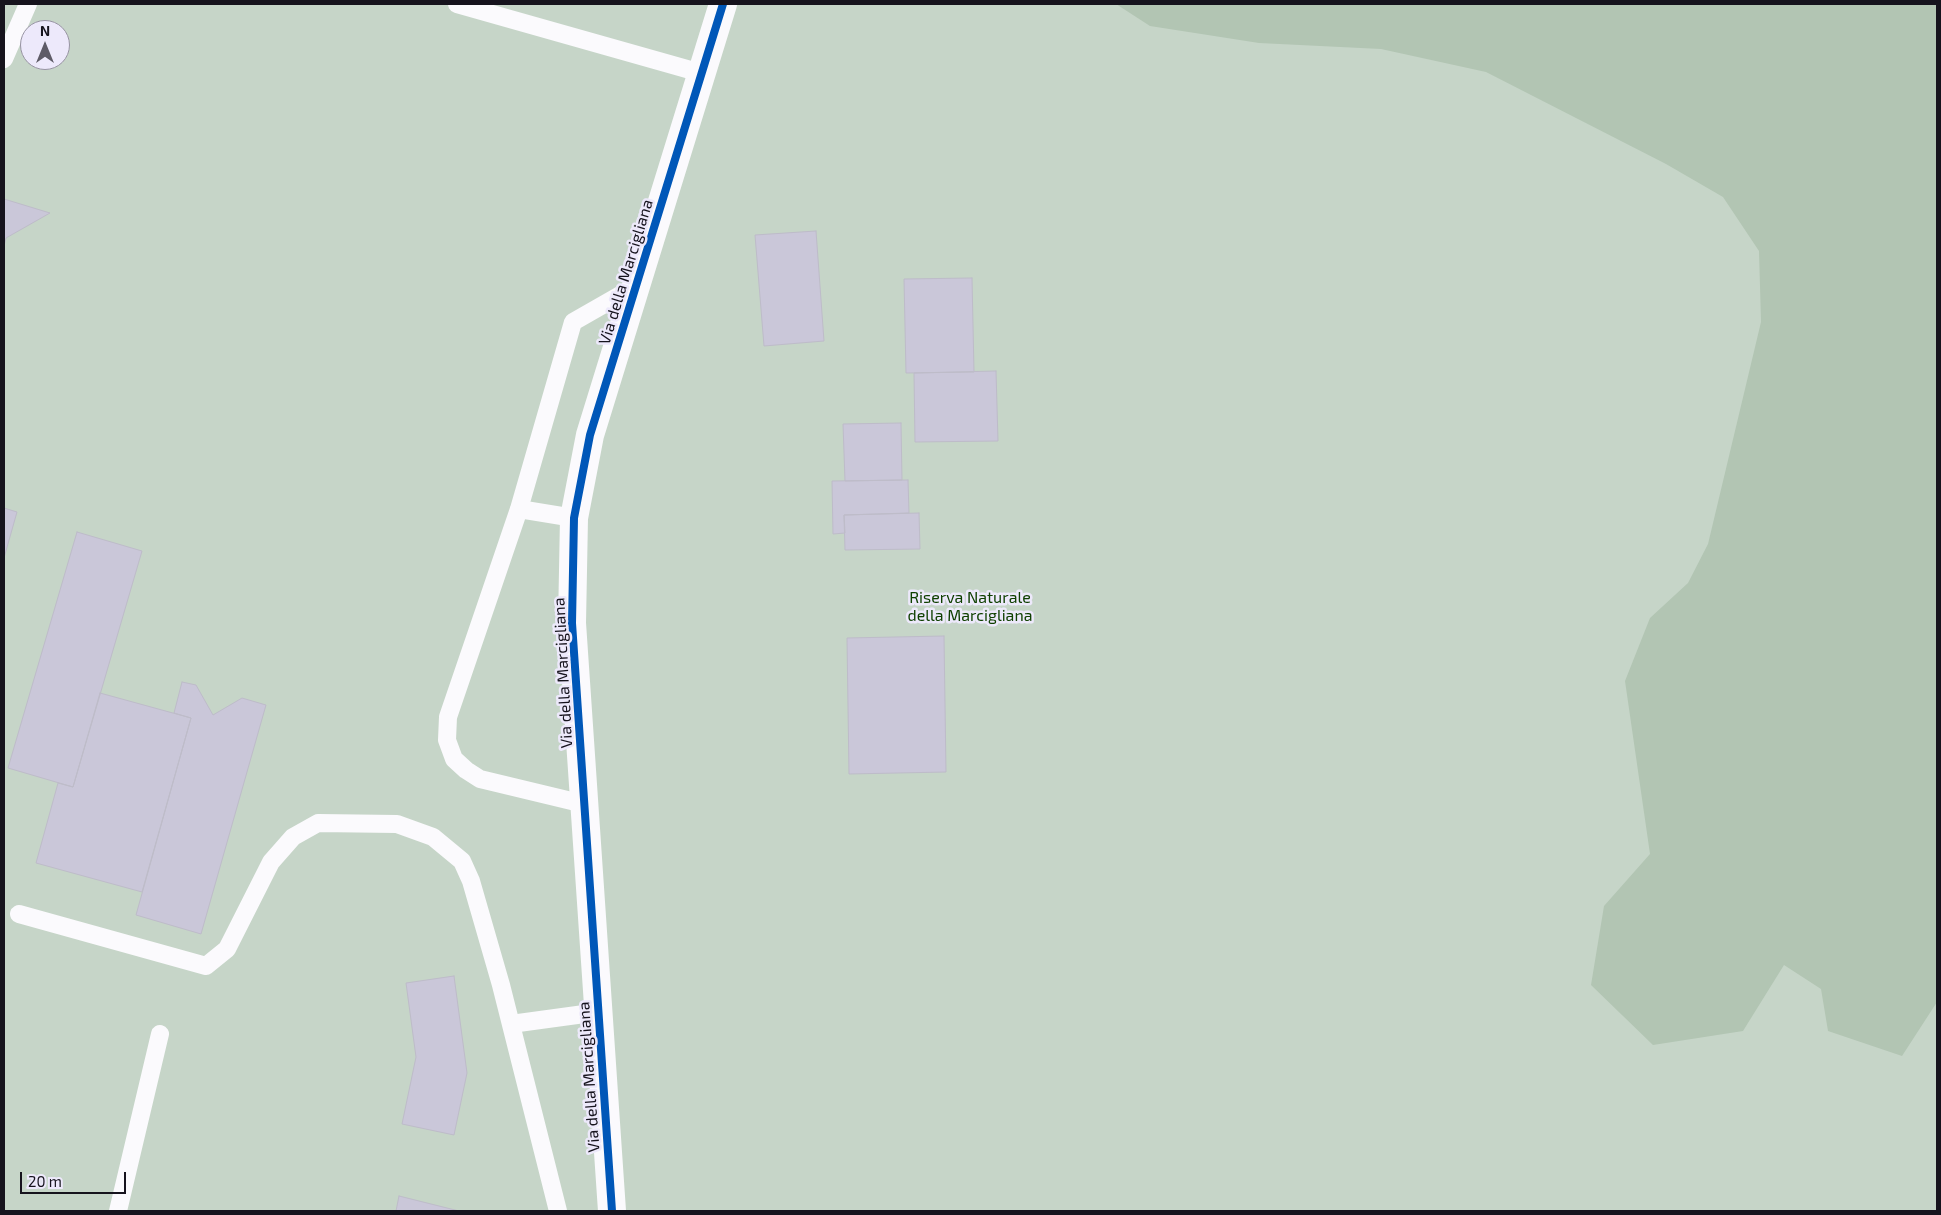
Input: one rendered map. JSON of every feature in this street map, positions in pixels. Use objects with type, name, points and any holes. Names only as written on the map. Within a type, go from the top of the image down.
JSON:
[{"type":"street","name":"Via della Marcigliana","points":[[612,1211],[572,622],[574,518],[590,435],[723,4]]},
{"type":"lane","points":[[4,59],[28,4]]},
{"type":"lane","points":[[465,5],[701,73]]},
{"type":"lane","points":[[584,804],[480,779],[454,759],[447,740],[448,717],[519,509],[573,322],[636,286]]},
{"type":"lane","points":[[519,509],[574,518]]},
{"type":"lane","points":[[19,914],[206,966],[226,949],[271,862],[294,837],[318,823],[397,824],[433,837],[462,861],[471,881],[512,1024],[558,1211]]},
{"type":"lane","points":[[512,1024],[598,1012]]},
{"type":"lane","points":[[118,1211],[160,1034]]},
{"type":"green space","name":"Riserva Naturale della Marcigliana","points":[[4,4],[1937,4],[1937,1211],[4,1211]]},
{"type":"green space","points":[[1116,4],[1937,4],[1937,1002],[1902,1056],[1828,1031],[1821,989],[1784,965],[1743,1031],[1653,1045],[1591,985],[1604,906],[1650,854],[1625,681],[1650,618],[1688,583],[1708,544],[1761,322],[1759,251],[1723,197],[1666,164],[1486,72],[1381,49],[1259,43],[1150,26]]},
{"type":"building","points":[[4,199],[50,213],[6,238],[4,246]]},
{"type":"building","points":[[816,231],[824,341],[764,346],[755,235]]},
{"type":"building","points":[[972,278],[974,372],[906,373],[904,279]]},
{"type":"building","points":[[996,371],[998,441],[915,442],[914,373]]},
{"type":"building","points":[[901,423],[902,480],[845,481],[843,424]]},
{"type":"building","points":[[908,480],[909,513],[844,515],[845,533],[833,534],[832,481]]},
{"type":"building","points":[[4,508],[17,512],[4,558]]},
{"type":"building","points":[[919,513],[920,549],[845,550],[844,515]]},
{"type":"building","points":[[77,532],[142,551],[73,787],[8,768]]},
{"type":"building","points":[[944,636],[946,772],[849,774],[847,638]]},
{"type":"building","points":[[182,682],[196,685],[213,715],[242,698],[266,705],[201,934],[136,915],[191,718],[174,713]]},
{"type":"building","points":[[100,693],[191,718],[142,892],[36,863],[58,783],[73,787]]},
{"type":"building","points":[[454,976],[467,1073],[454,1135],[402,1124],[416,1057],[406,983]]},
{"type":"building","points":[[399,1196],[459,1211],[396,1211]]},
{"type":"cycle path","points":[[612,1211],[572,623],[574,518],[590,435],[723,4]]}]
